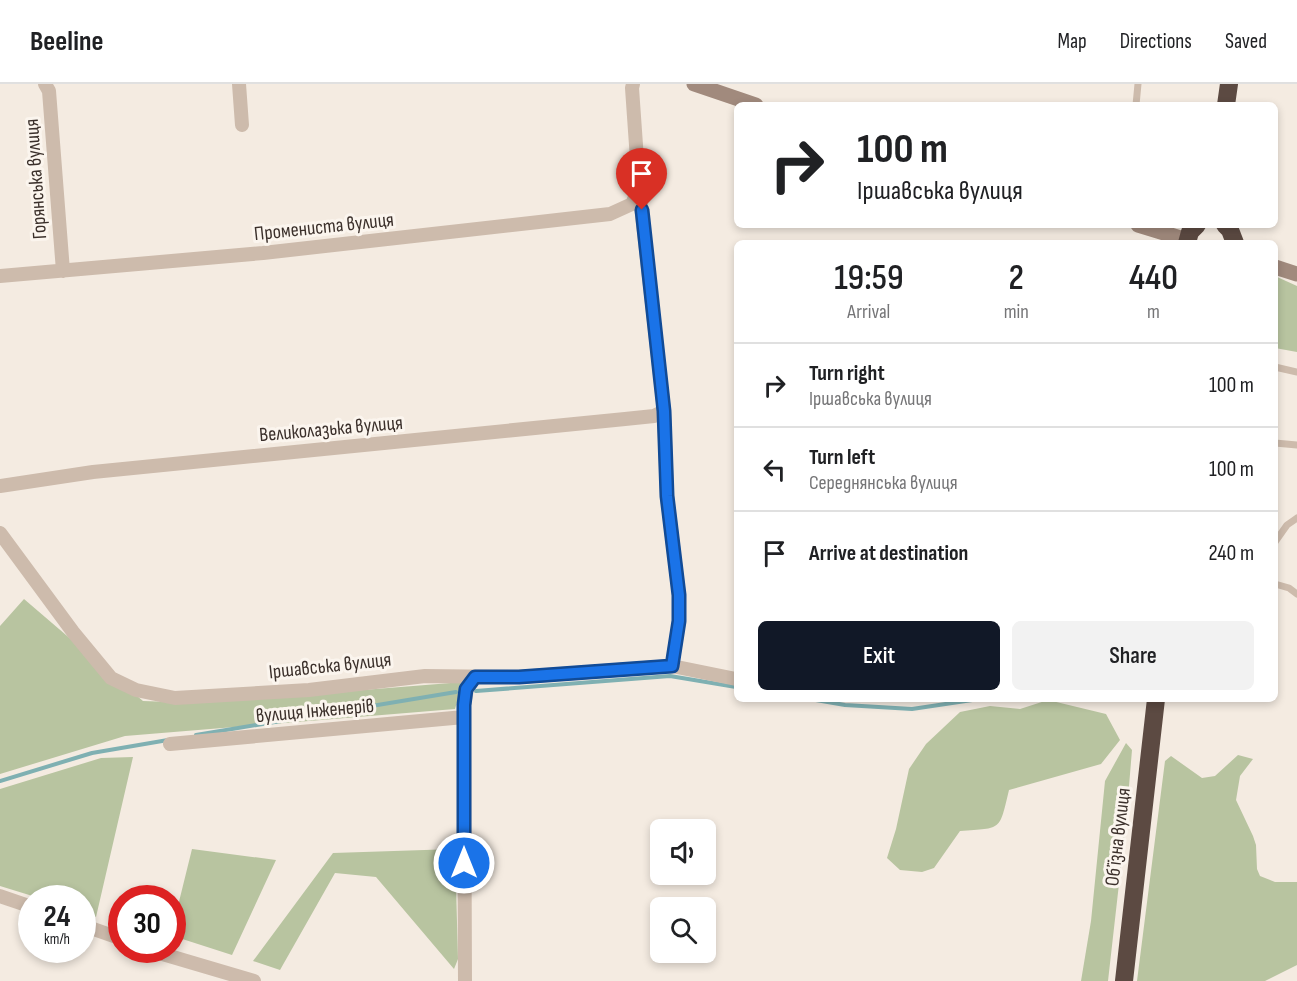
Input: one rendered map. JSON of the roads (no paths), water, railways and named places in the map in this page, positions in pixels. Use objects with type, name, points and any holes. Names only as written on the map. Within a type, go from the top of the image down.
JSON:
[{"type":"highway","points":[[1226,102],[1229,84]]},
{"type":"highway","name":"Обʼїзна вулиця","points":[[1124,981],[1156,702]]},
{"type":"street","name":"Горянська вулиця","points":[[45,84],[49,91],[63,271]]},
{"type":"street","points":[[239,84],[242,125]]},
{"type":"street","points":[[633,84],[639,188],[664,411],[667,496],[679,595],[679,621],[672,666]]},
{"type":"street","points":[[694,84],[747,102]]},
{"type":"street","name":"Промениста вулиця","points":[[0,276],[263,253],[610,214],[632,204],[639,188]]},
{"type":"street","points":[[1152,228],[1190,236]]},
{"type":"street","points":[[1278,268],[1297,274]]},
{"type":"street","name":"Великолазька вулиця","points":[[0,486],[93,472],[654,416],[664,411]]},
{"type":"street","name":"Іршавська вулиця","points":[[0,533],[73,632],[111,678],[136,690],[175,698],[309,690],[425,676],[519,677],[672,666],[734,680]]},
{"type":"street","points":[[465,981],[464,717],[466,689],[475,677]]},
{"type":"street","name":"вулиця Інженерів","points":[[170,744],[464,717]]},
{"type":"street","points":[[0,896],[18,902]]},
{"type":"street","points":[[186,961],[254,981]]},
{"type":"lane","points":[[1136,102],[1138,84]]},
{"type":"lane","points":[[1278,368],[1297,372]]},
{"type":"lane","points":[[1278,443],[1297,445]]},
{"type":"lane","points":[[1278,538],[1287,525],[1297,518]]},
{"type":"lane","points":[[1278,585],[1289,588],[1297,594]]},
{"type":"waterway","points":[[476,691],[670,676],[734,687]]},
{"type":"waterway","points":[[196,735],[456,692]]},
{"type":"waterway","points":[[828,702],[912,709],[959,702]]},
{"type":"waterway","points":[[0,781],[92,753],[168,740]]}]
